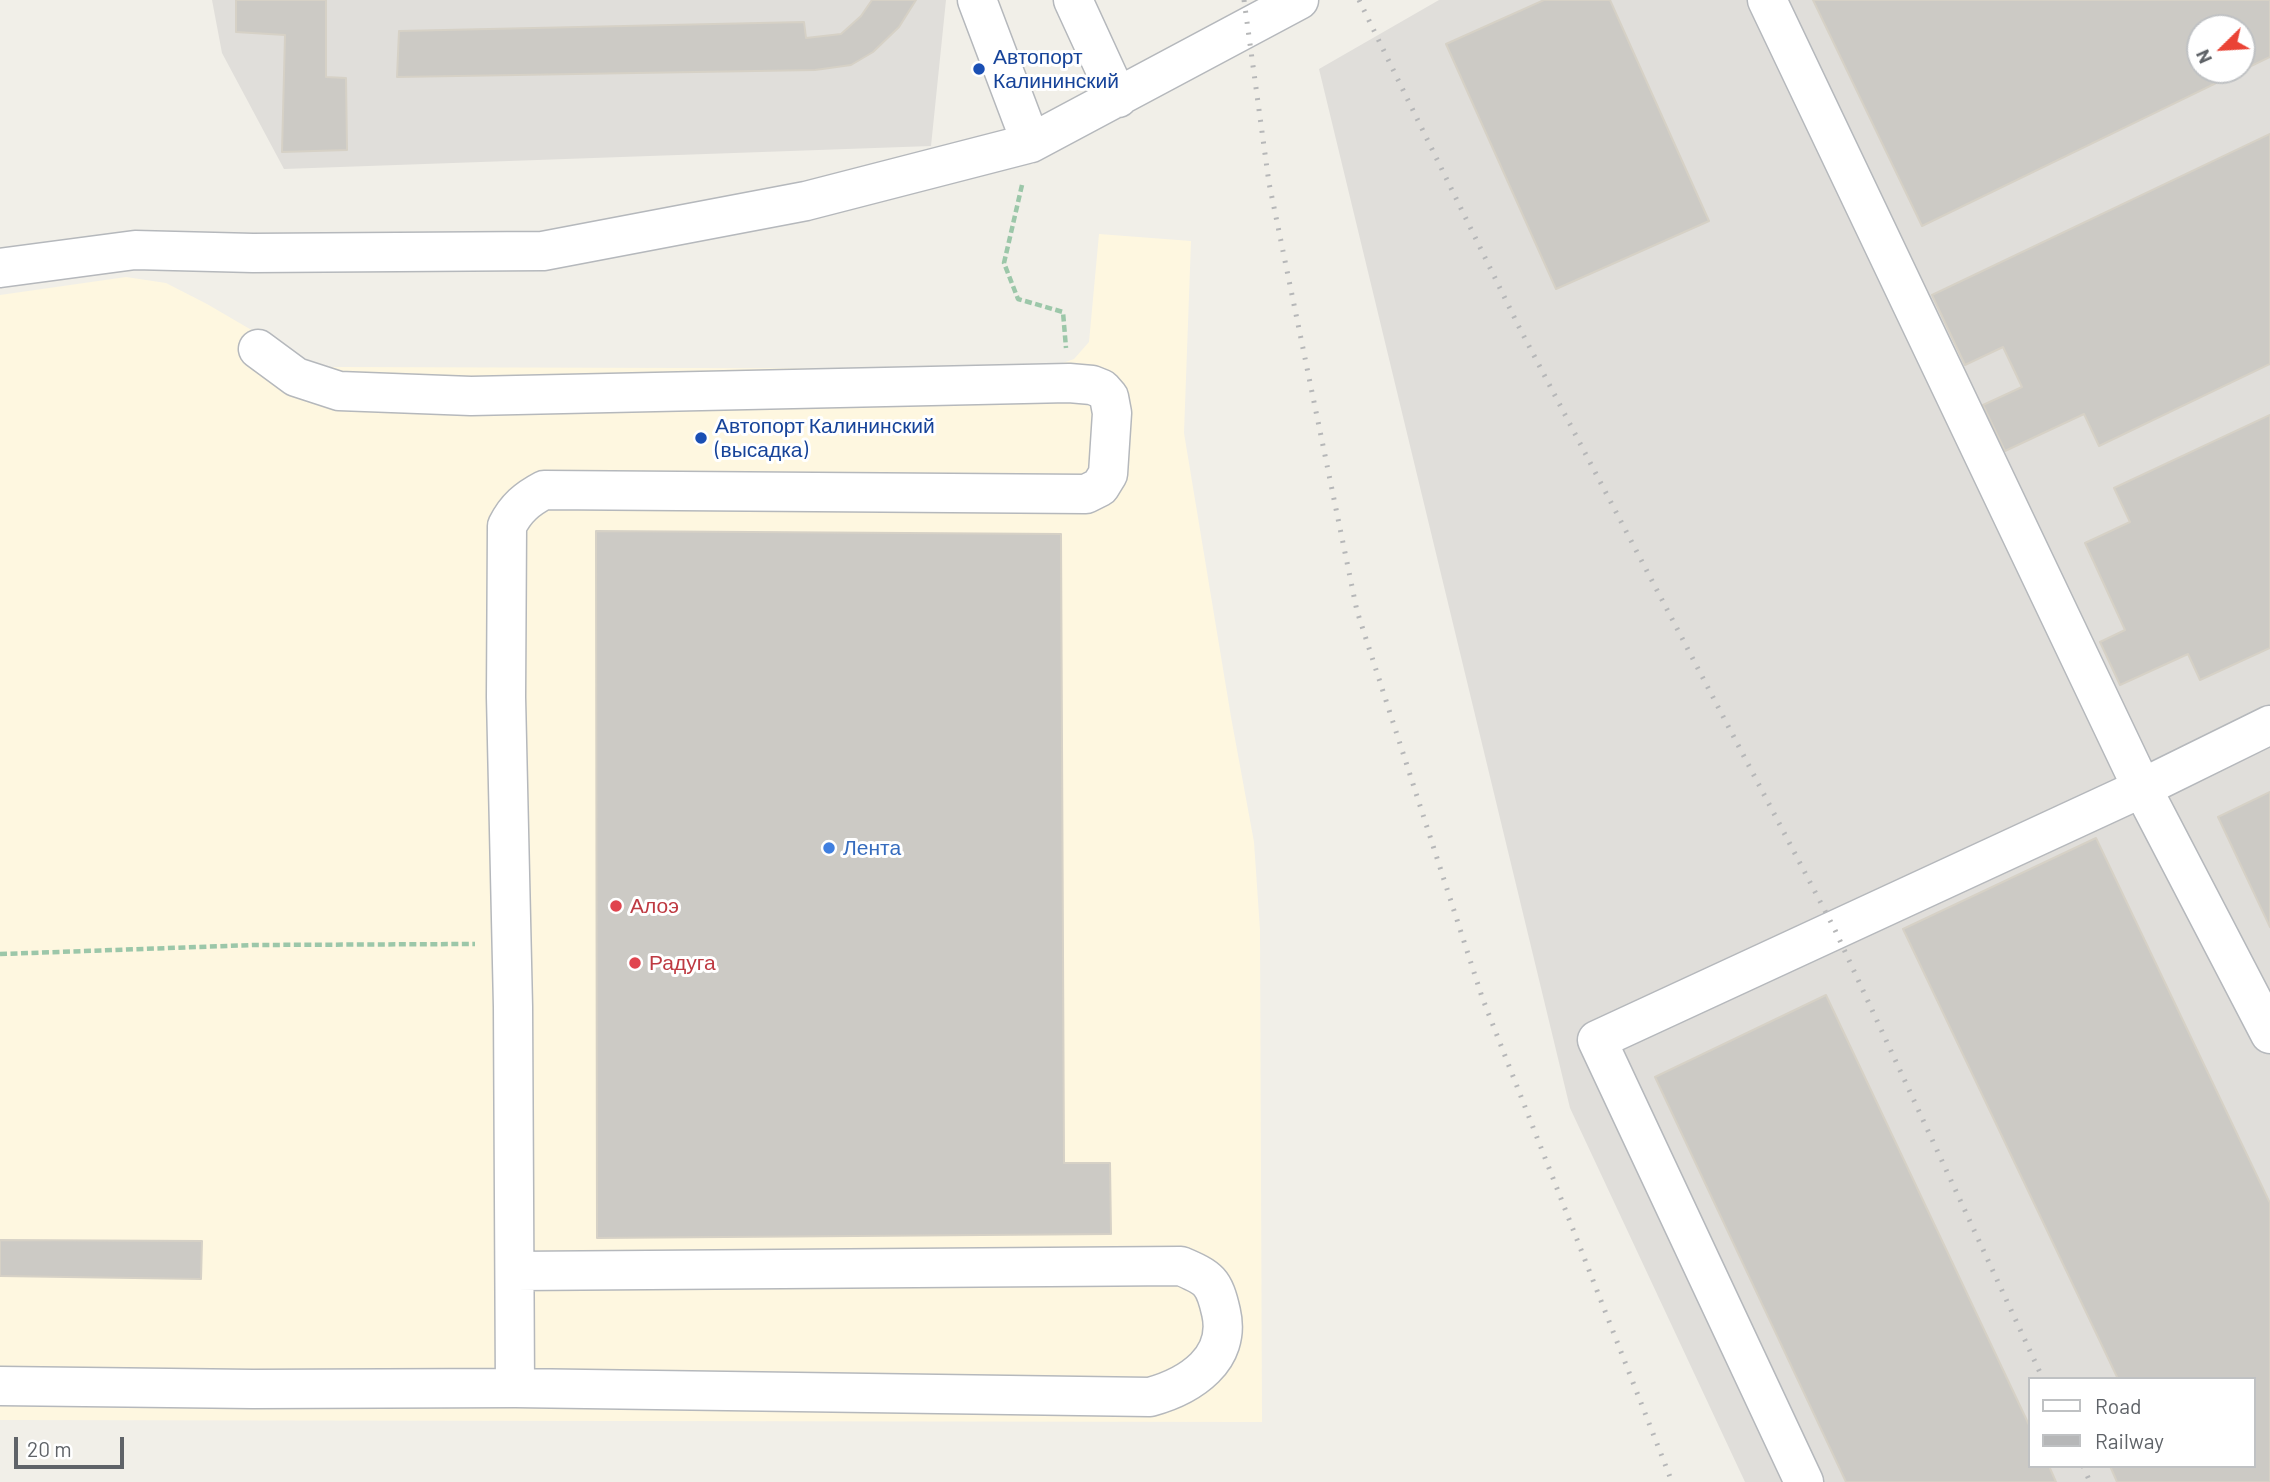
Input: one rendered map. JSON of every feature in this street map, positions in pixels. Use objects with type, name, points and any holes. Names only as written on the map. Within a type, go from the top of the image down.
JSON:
[{"type":"street","points":[[977,0],[1031,143]]},
{"type":"street","points":[[1073,0],[1118,98]]},
{"type":"street","points":[[0,268],[135,250],[253,253],[543,251],[806,201],[1031,143],[1299,0]]},
{"type":"street","points":[[1767,0],[2142,788],[2270,1034]]},
{"type":"street","points":[[258,349],[296,377],[339,391],[471,396],[1069,383],[1092,385],[1102,389],[1109,397],[1112,413],[1108,474],[1100,487],[1086,494],[544,490],[527,499],[514,513],[507,526],[506,724],[516,1271],[515,1388]]},
{"type":"street","points":[[1804,1482],[1597,1040],[2142,788],[2270,725]]},
{"type":"street","points":[[0,1387],[515,1388],[1150,1397],[1174,1390],[1201,1373],[1221,1346],[1224,1323],[1216,1290],[1202,1275],[1181,1266],[516,1271]]},
{"type":"path","points":[[1031,143],[1004,263],[1018,299],[1063,312]]},
{"type":"path","points":[[0,954],[253,945],[511,944]]},
{"type":"shaded area","points":[[212,0],[946,0],[931,146],[284,169],[222,53]]},
{"type":"shaded area","points":[[1439,0],[2270,0],[2270,1482],[1745,1482],[1570,1108],[1319,69]]},
{"type":"shaded area","points":[[1099,234],[1191,241],[1184,433],[1254,842],[1260,930],[1262,1422],[0,1420],[0,295],[126,277],[166,283],[296,356],[330,367],[1046,369],[1074,359],[1089,342]]},
{"type":"building","points":[[236,0],[326,0],[326,77],[346,78],[347,150],[282,152],[285,35],[236,32]]},
{"type":"building","points":[[872,0],[916,0],[899,27],[873,52],[851,65],[815,70],[397,77],[399,31],[804,22],[806,38],[841,34],[861,16]]},
{"type":"building","points":[[1544,0],[1610,0],[1709,221],[1556,289],[1446,44]]},
{"type":"building","points":[[1813,0],[2270,0],[2270,57],[2256,64],[2256,14],[2186,14],[2186,84],[2214,84],[1922,226]]},
{"type":"building","points":[[2270,134],[2270,364],[2099,446],[2084,414],[2005,451],[1983,405],[2022,387],[2003,347],[1965,365],[1932,295]]},
{"type":"building","points":[[2270,415],[2270,648],[2200,680],[2188,654],[2120,685],[2100,642],[2125,630],[2085,543],[2130,522],[2114,488]]},
{"type":"building","name":"Лента","points":[[596,531],[1061,534],[1064,1163],[1110,1163],[1111,1234],[597,1238]]},
{"type":"building","points":[[2270,792],[2270,927],[2218,817]]},
{"type":"building","points":[[2096,838],[2270,1203],[2270,1482],[2117,1482],[2111,1468],[2256,1468],[2256,1377],[2117,1377],[1903,929]]},
{"type":"building","points":[[1826,995],[2028,1423],[2028,1468],[2050,1468],[2056,1482],[1846,1482],[1655,1077]]},
{"type":"building","points":[[0,1240],[202,1241],[201,1279],[0,1276]]},
{"type":"railway","points":[[1244,0],[1269,183],[1357,611],[1482,997],[1672,1482]]},
{"type":"railway","points":[[1359,0],[1518,325],[1835,930],[2042,1377]]},
{"type":"railway","points":[[2084,1468],[2090,1482]]},
{"type":"place","name":"Автопорт Калининский","points":[[979,69]]},
{"type":"place","name":"Автопорт Калининский (высадка)","points":[[701,438]]},
{"type":"place","name":"Лента","points":[[829,848]]},
{"type":"place","name":"Алоэ","points":[[616,906]]},
{"type":"place","name":"Радуга","points":[[635,963]]}]
